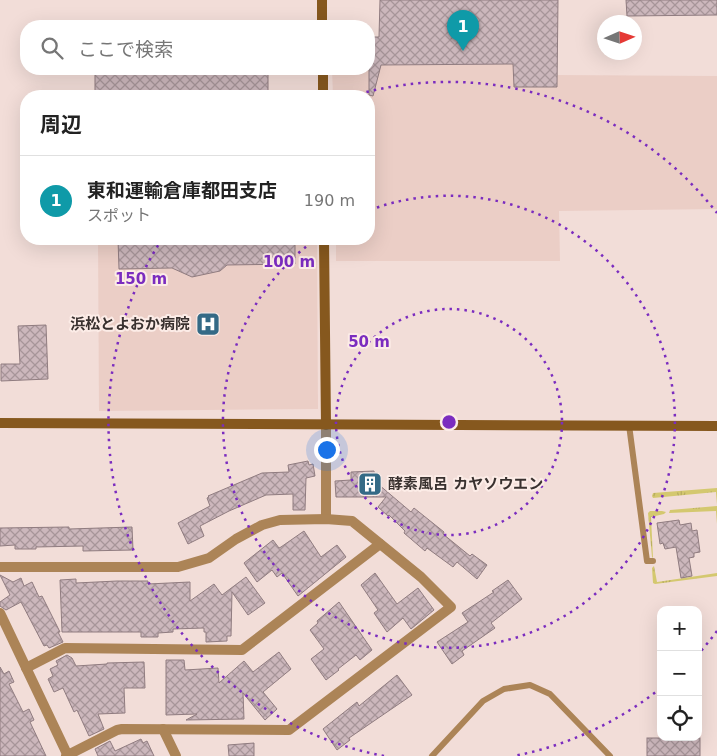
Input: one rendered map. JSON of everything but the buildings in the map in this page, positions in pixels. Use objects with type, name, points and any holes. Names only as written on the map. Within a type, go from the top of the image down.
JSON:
[{"type":"street","points":[[322,0],[322,20]]},
{"type":"street","points":[[323,75],[323,90]]},
{"type":"street","points":[[324,245],[326,519]]},
{"type":"street","points":[[0,423],[717,426]]},
{"type":"street","points":[[0,567],[178,567],[209,558],[236,539],[262,525],[280,520],[326,519],[352,521],[421,577],[451,607],[289,730],[119,730],[67,756],[0,613]]},
{"type":"street","points":[[26,668],[65,648],[242,650],[380,544]]},
{"type":"street","points":[[163,729],[176,756]]},
{"type":"lane","points":[[629,425],[647,560],[653,561]]},
{"type":"lane","points":[[432,756],[482,701],[504,689],[530,685],[550,694],[610,756]]},
{"type":"shaded area","points":[[380,0],[558,0],[557,75],[717,76],[717,209],[559,211],[560,261],[336,261],[336,245],[375,245],[375,90],[333,90],[332,75],[375,75],[375,37],[379,37]]},
{"type":"shaded area","name":"浜松とよおか病院","points":[[98,245],[317,245],[318,409],[99,411]]},
{"type":"green space","points":[[717,488],[717,505],[716,492],[653,498],[652,496],[653,493]]},
{"type":"green space","points":[[717,506],[717,524],[716,511],[669,513],[670,510]]},
{"type":"green space","points":[[650,511],[666,512],[651,517],[653,558],[648,513]]},
{"type":"green space","points":[[654,566],[657,582],[717,573],[717,576],[655,584],[653,583],[652,568]]},
{"type":"place","name":"東和運輸倉庫都田支店","points":[[463,51]]},
{"type":"place","name":"浜松とよおか病院","points":[[208,324]]},
{"type":"place","name":"酵素風呂 カヤソウエン","points":[[370,484]]}]
